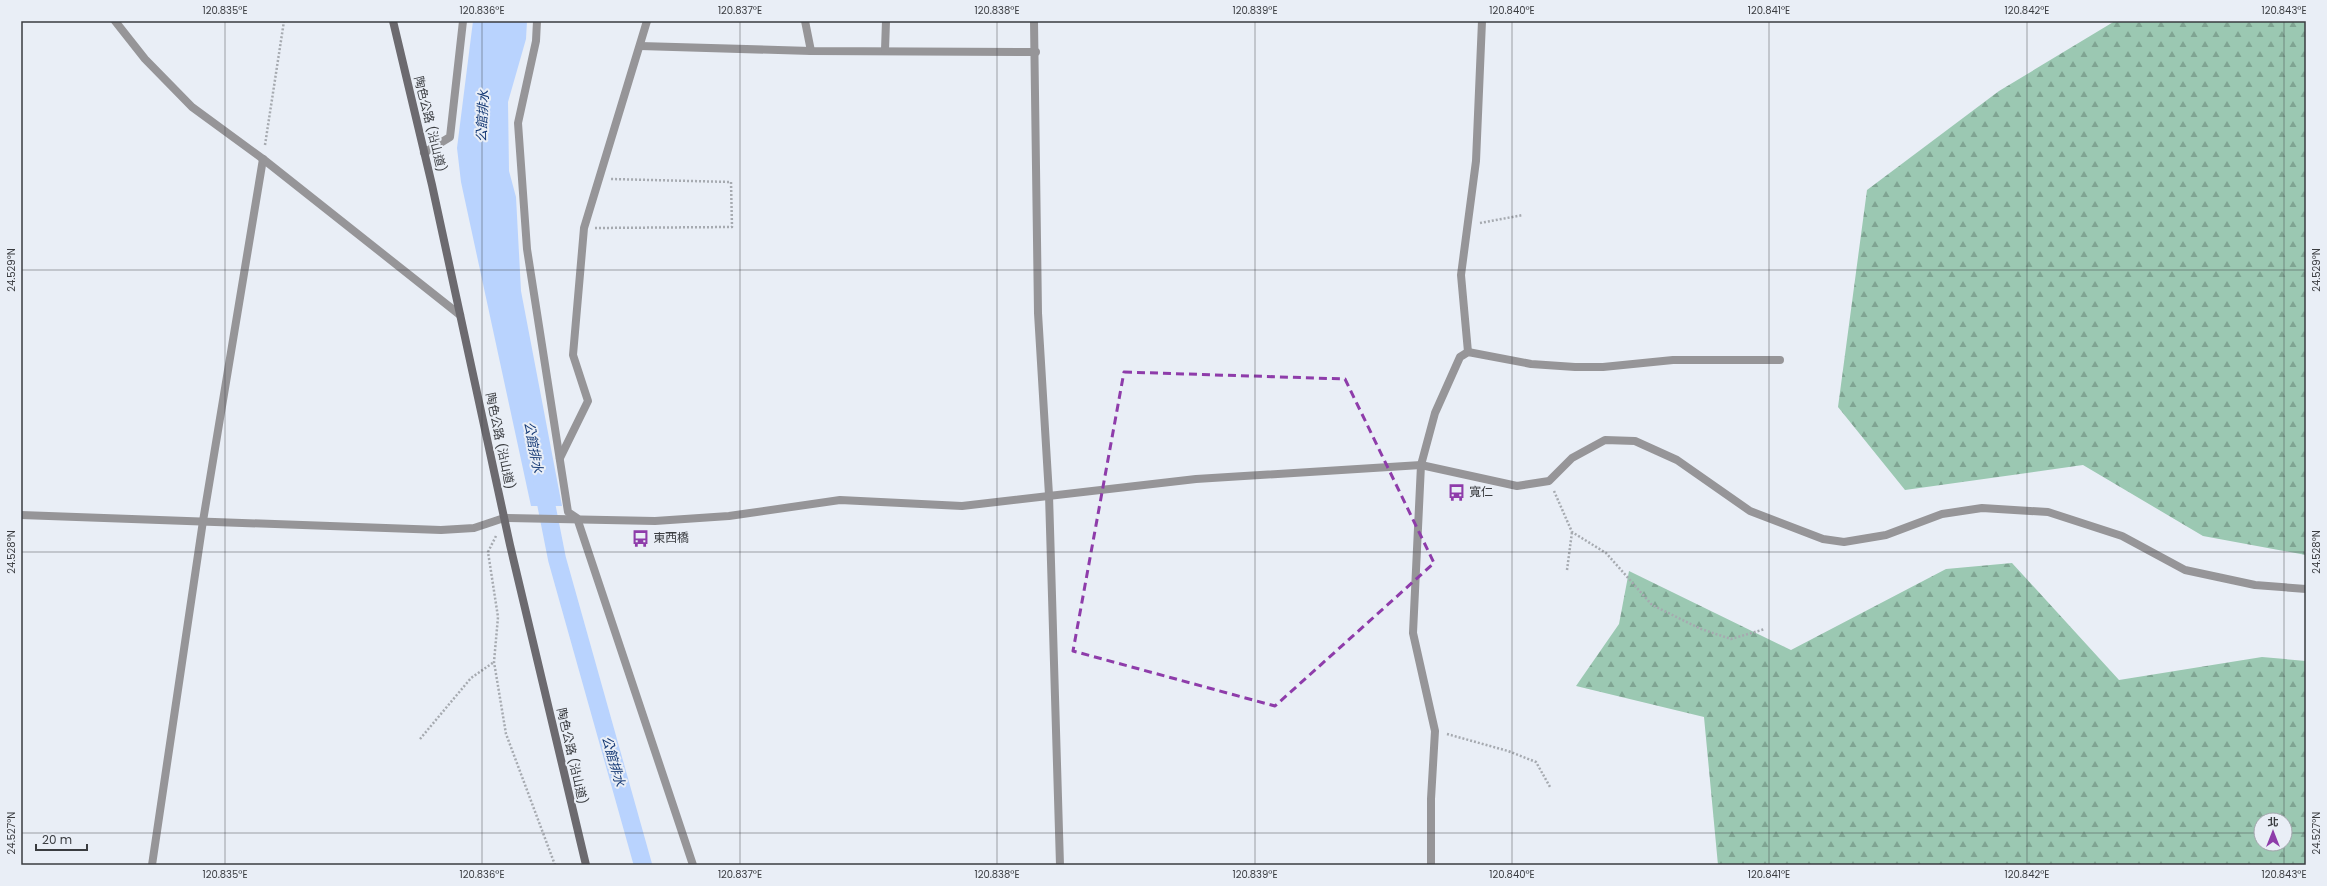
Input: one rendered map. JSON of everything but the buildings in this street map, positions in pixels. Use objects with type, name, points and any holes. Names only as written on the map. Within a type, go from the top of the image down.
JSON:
[{"type":"main road","name":"陶色公路 (沿山道)","points":[[393,21],[424,153],[504,518],[586,865]]},
{"type":"street","points":[[115,21],[145,59],[192,107],[263,159],[460,315]]},
{"type":"street","points":[[424,153],[450,137],[463,21]]},
{"type":"street","points":[[537,21],[536,41],[518,124],[527,249],[568,512],[577,518],[693,865]]},
{"type":"street","points":[[560,458],[588,401],[572,355],[584,228],[601,179],[647,21]]},
{"type":"street","points":[[805,21],[811,51]]},
{"type":"street","points":[[885,50],[886,21]]},
{"type":"street","points":[[1034,21],[1036,52],[1038,313],[1049,495],[1060,865]]},
{"type":"street","points":[[1468,352],[1461,275],[1476,161],[1482,21]]},
{"type":"street","points":[[640,46],[811,51],[885,50],[1036,52]]},
{"type":"street","points":[[152,865],[203,521],[263,159]]},
{"type":"street","points":[[1431,865],[1431,799],[1435,730],[1413,633],[1421,465],[1434,413],[1460,357],[1468,352],[1530,364],[1575,367],[1638,364],[1673,360],[1780,360]]},
{"type":"street","points":[[21,515],[441,530],[474,528],[504,518],[577,518],[655,521],[729,516],[840,500],[962,506],[1049,495],[1196,480],[1421,465],[1517,486],[1549,481],[1572,458],[1605,440],[1635,441],[1677,460],[1750,511],[1823,539],[1844,542],[1886,535],[1942,514],[1982,508],[2048,512],[2122,536],[2185,570],[2255,585],[2306,589]]},
{"type":"path","points":[[263,159],[284,21]]},
{"type":"path","points":[[584,228],[732,227],[731,182],[601,179]]},
{"type":"path","points":[[1468,225],[1523,215]]},
{"type":"path","points":[[1549,481],[1572,532],[1567,570]]},
{"type":"path","points":[[504,518],[488,552],[498,617],[494,662],[506,734],[554,865]]},
{"type":"path","points":[[1572,532],[1606,554],[1652,605],[1701,629],[1731,639],[1765,630]]},
{"type":"path","points":[[420,739],[471,678],[494,662]]},
{"type":"path","points":[[1435,730],[1508,751],[1536,762],[1550,787]]},
{"type":"highlighted area","points":[[1124,372],[1345,379],[1434,563],[1275,706],[1073,651]]},
{"type":"green space","points":[[2115,21],[2306,21],[2306,555],[2203,536],[2083,465],[1905,490],[1838,407],[1867,190],[1999,91]]},
{"type":"green space","points":[[2012,563],[2119,680],[2262,657],[2306,661],[2306,865],[1718,865],[1704,717],[1576,686],[1619,624],[1629,571],[1791,650],[1946,569]]},
{"type":"water","points":[[473,21],[527,21],[526,39],[508,102],[509,171],[516,197],[521,291],[562,506],[531,506],[461,182],[457,148]]},
{"type":"waterway","name":"公館排水","points":[[542,483],[557,559],[643,865]]},
{"type":"place","name":"寬仁","points":[[1456,492]]},
{"type":"place","name":"東西橋","points":[[640,538]]}]
